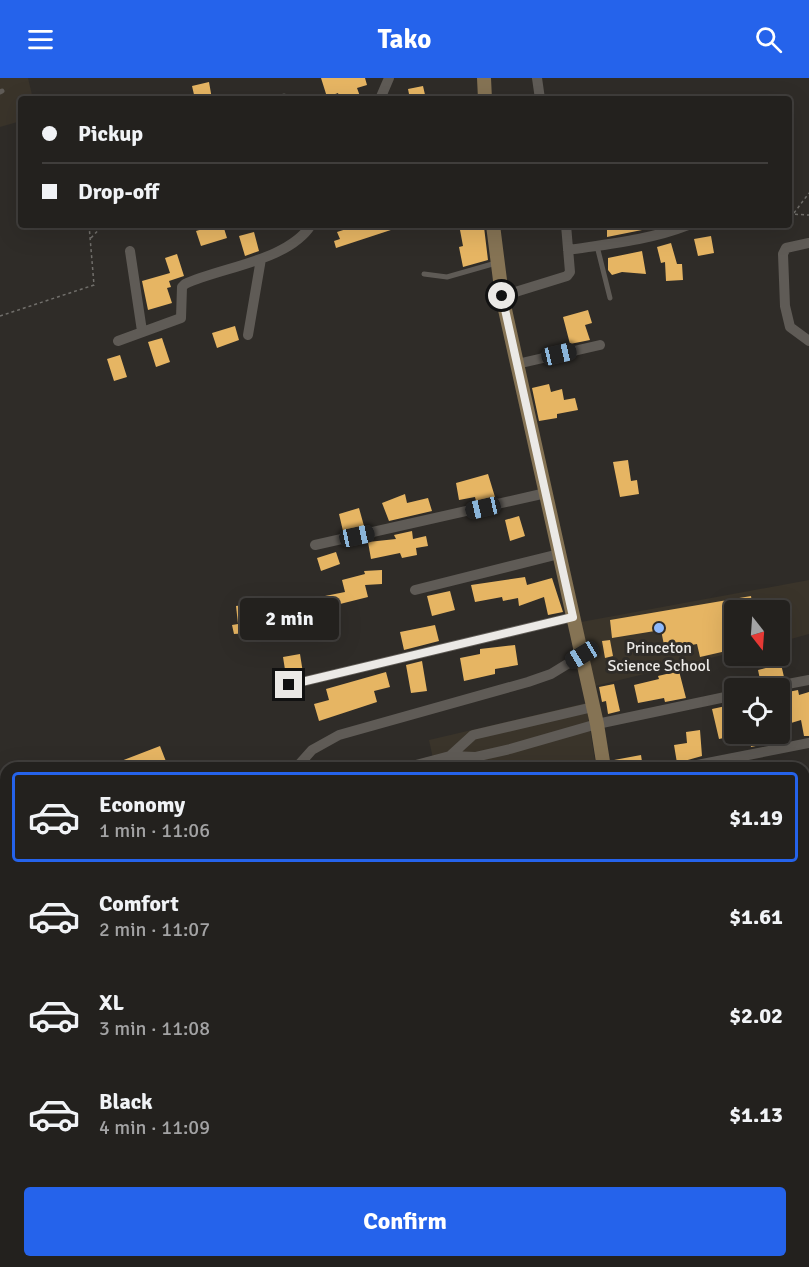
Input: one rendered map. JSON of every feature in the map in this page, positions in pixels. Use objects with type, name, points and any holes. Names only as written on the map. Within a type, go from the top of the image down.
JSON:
[{"type":"street","points":[[381,96],[389,78]]},
{"type":"street","points":[[484,78],[485,96]]},
{"type":"street","points":[[537,78],[540,96]]},
{"type":"street","points":[[118,341],[181,318],[182,287],[185,284],[261,259],[298,239],[308,228]]},
{"type":"street","points":[[493,228],[502,296],[597,724],[603,762]]},
{"type":"street","points":[[502,296],[567,276],[570,272],[566,228]]},
{"type":"street","points":[[568,250],[597,246],[662,229]]},
{"type":"street","points":[[809,243],[786,248],[783,254],[785,306],[790,327],[809,341]]},
{"type":"street","points":[[130,251],[142,332]]},
{"type":"street","points":[[248,335],[261,259]]},
{"type":"street","points":[[517,364],[600,345]]},
{"type":"street","points":[[315,545],[546,493]]},
{"type":"street","points":[[415,590],[560,554]]},
{"type":"street","points":[[289,685],[573,617]]},
{"type":"street","points":[[302,762],[323,741],[528,682],[551,674],[582,655]]},
{"type":"street","points":[[790,684],[809,680]]},
{"type":"street","points":[[427,762],[450,756],[475,756],[498,752],[597,724],[724,697]]},
{"type":"street","points":[[450,756],[473,735],[593,707]]},
{"type":"street","points":[[712,762],[809,743]]},
{"type":"lane","points":[[597,246],[610,298]]},
{"type":"lane","points":[[424,274],[447,277],[496,263]]},
{"type":"path","points":[[794,213],[809,193]]},
{"type":"path","points":[[794,213],[809,214]]},
{"type":"path","points":[[0,316],[94,285],[89,228]]},
{"type":"path","points":[[90,238],[100,228]]},
{"type":"shaded area","points":[[0,78],[28,78],[32,96],[18,96],[18,122],[0,127]]},
{"type":"shaded area","name":"Princeton Science School","points":[[809,580],[809,634],[790,639],[790,600],[724,600],[724,655],[595,686],[581,622]]},
{"type":"shaded area","name":"Princeton Science School","points":[[586,703],[595,761],[434,762],[429,740]]},
{"type":"building","points":[[321,78],[365,78],[367,85],[357,88],[360,96],[339,96],[338,93],[327,96]]},
{"type":"building","points":[[209,82],[211,96],[194,96],[192,86]]},
{"type":"building","points":[[423,86],[425,96],[409,96],[408,89]]},
{"type":"building","points":[[206,228],[224,228],[227,238],[201,246],[196,231]]},
{"type":"building","points":[[350,228],[397,228],[336,248],[334,241],[340,239],[337,232]]},
{"type":"building","points":[[484,228],[488,260],[463,267],[459,247],[463,246],[460,230]]},
{"type":"building","points":[[607,228],[652,228],[607,237]]},
{"type":"building","points":[[254,232],[259,251],[245,256],[239,236]]},
{"type":"building","points":[[711,236],[714,253],[698,256],[694,239]]},
{"type":"building","points":[[671,243],[677,264],[682,264],[683,280],[666,281],[665,262],[661,263],[657,247]]},
{"type":"building","points":[[642,251],[646,274],[622,272],[612,275],[608,270],[608,258]]},
{"type":"building","points":[[177,254],[184,276],[169,281],[171,287],[167,288],[172,303],[148,310],[142,281],[170,273],[165,258]]},
{"type":"building","points":[[588,310],[592,323],[585,325],[590,340],[570,344],[563,317]]},
{"type":"building","points":[[235,326],[239,340],[217,348],[212,333]]},
{"type":"building","points":[[162,338],[170,362],[156,367],[148,342]]},
{"type":"building","points":[[120,355],[127,377],[114,381],[107,359]]},
{"type":"building","points":[[549,384],[551,392],[562,389],[564,400],[575,398],[578,410],[557,414],[557,418],[539,421],[532,388]]},
{"type":"building","points":[[628,460],[631,481],[637,480],[639,494],[620,497],[613,462]]},
{"type":"building","points":[[488,474],[495,497],[476,501],[475,497],[459,500],[456,483]]},
{"type":"building","points":[[405,494],[407,503],[428,498],[432,511],[389,521],[382,503]]},
{"type":"building","points":[[359,508],[364,526],[343,531],[339,514]]},
{"type":"building","points":[[519,516],[525,536],[510,541],[505,520]]},
{"type":"building","points":[[412,531],[413,539],[426,536],[428,546],[416,548],[417,555],[402,558],[400,553],[371,559],[368,542],[396,539],[394,535]]},
{"type":"building","points":[[336,552],[340,564],[321,571],[317,558]]},
{"type":"building","points":[[382,570],[382,584],[365,585],[368,597],[340,604],[341,611],[329,614],[325,596],[345,592],[342,580],[365,574],[364,571]]},
{"type":"building","points":[[525,577],[527,585],[552,578],[563,612],[548,615],[544,597],[519,606],[518,598],[503,601],[502,597],[475,602],[471,585]]},
{"type":"building","points":[[450,591],[455,610],[432,616],[427,596]]},
{"type":"building","points":[[751,596],[752,600],[728,600]]},
{"type":"building","points":[[724,601],[724,652],[700,657],[697,644],[665,650],[661,630],[612,638],[610,620]]},
{"type":"building","points":[[251,604],[253,617],[246,618],[248,633],[234,634],[232,625],[238,624],[236,606]]},
{"type":"building","points":[[435,625],[439,641],[404,650],[400,632]]},
{"type":"building","points":[[610,640],[613,656],[605,658],[602,641]]},
{"type":"building","points":[[515,645],[518,665],[495,669],[495,674],[464,681],[460,658],[480,654],[480,649]]},
{"type":"building","points":[[300,654],[303,673],[286,676],[283,657]]},
{"type":"building","points":[[422,661],[427,691],[411,693],[406,665]]},
{"type":"building","points":[[781,666],[784,677],[760,678],[758,670]]},
{"type":"building","points":[[679,671],[686,698],[665,702],[664,698],[638,703],[634,685]]},
{"type":"building","points":[[386,672],[390,687],[374,691],[377,702],[319,721],[314,704],[329,700],[326,689]]},
{"type":"building","points":[[614,684],[620,711],[608,714],[606,701],[602,702],[599,687]]},
{"type":"building","points":[[798,690],[799,695],[809,692],[809,736],[804,736],[801,720],[791,723],[790,692]]},
{"type":"building","points":[[724,706],[724,738],[719,739],[712,709]]},
{"type":"building","points":[[700,730],[702,756],[677,762],[674,745],[687,743],[686,732]]},
{"type":"building","points":[[160,746],[166,762],[121,762]]},
{"type":"building","points":[[641,755],[642,762],[614,762],[614,760]]},
{"type":"place","name":"Princeton Science School","points":[[659,628]]},
{"type":"route","points":[[289,685],[573,617],[502,296]]}]
